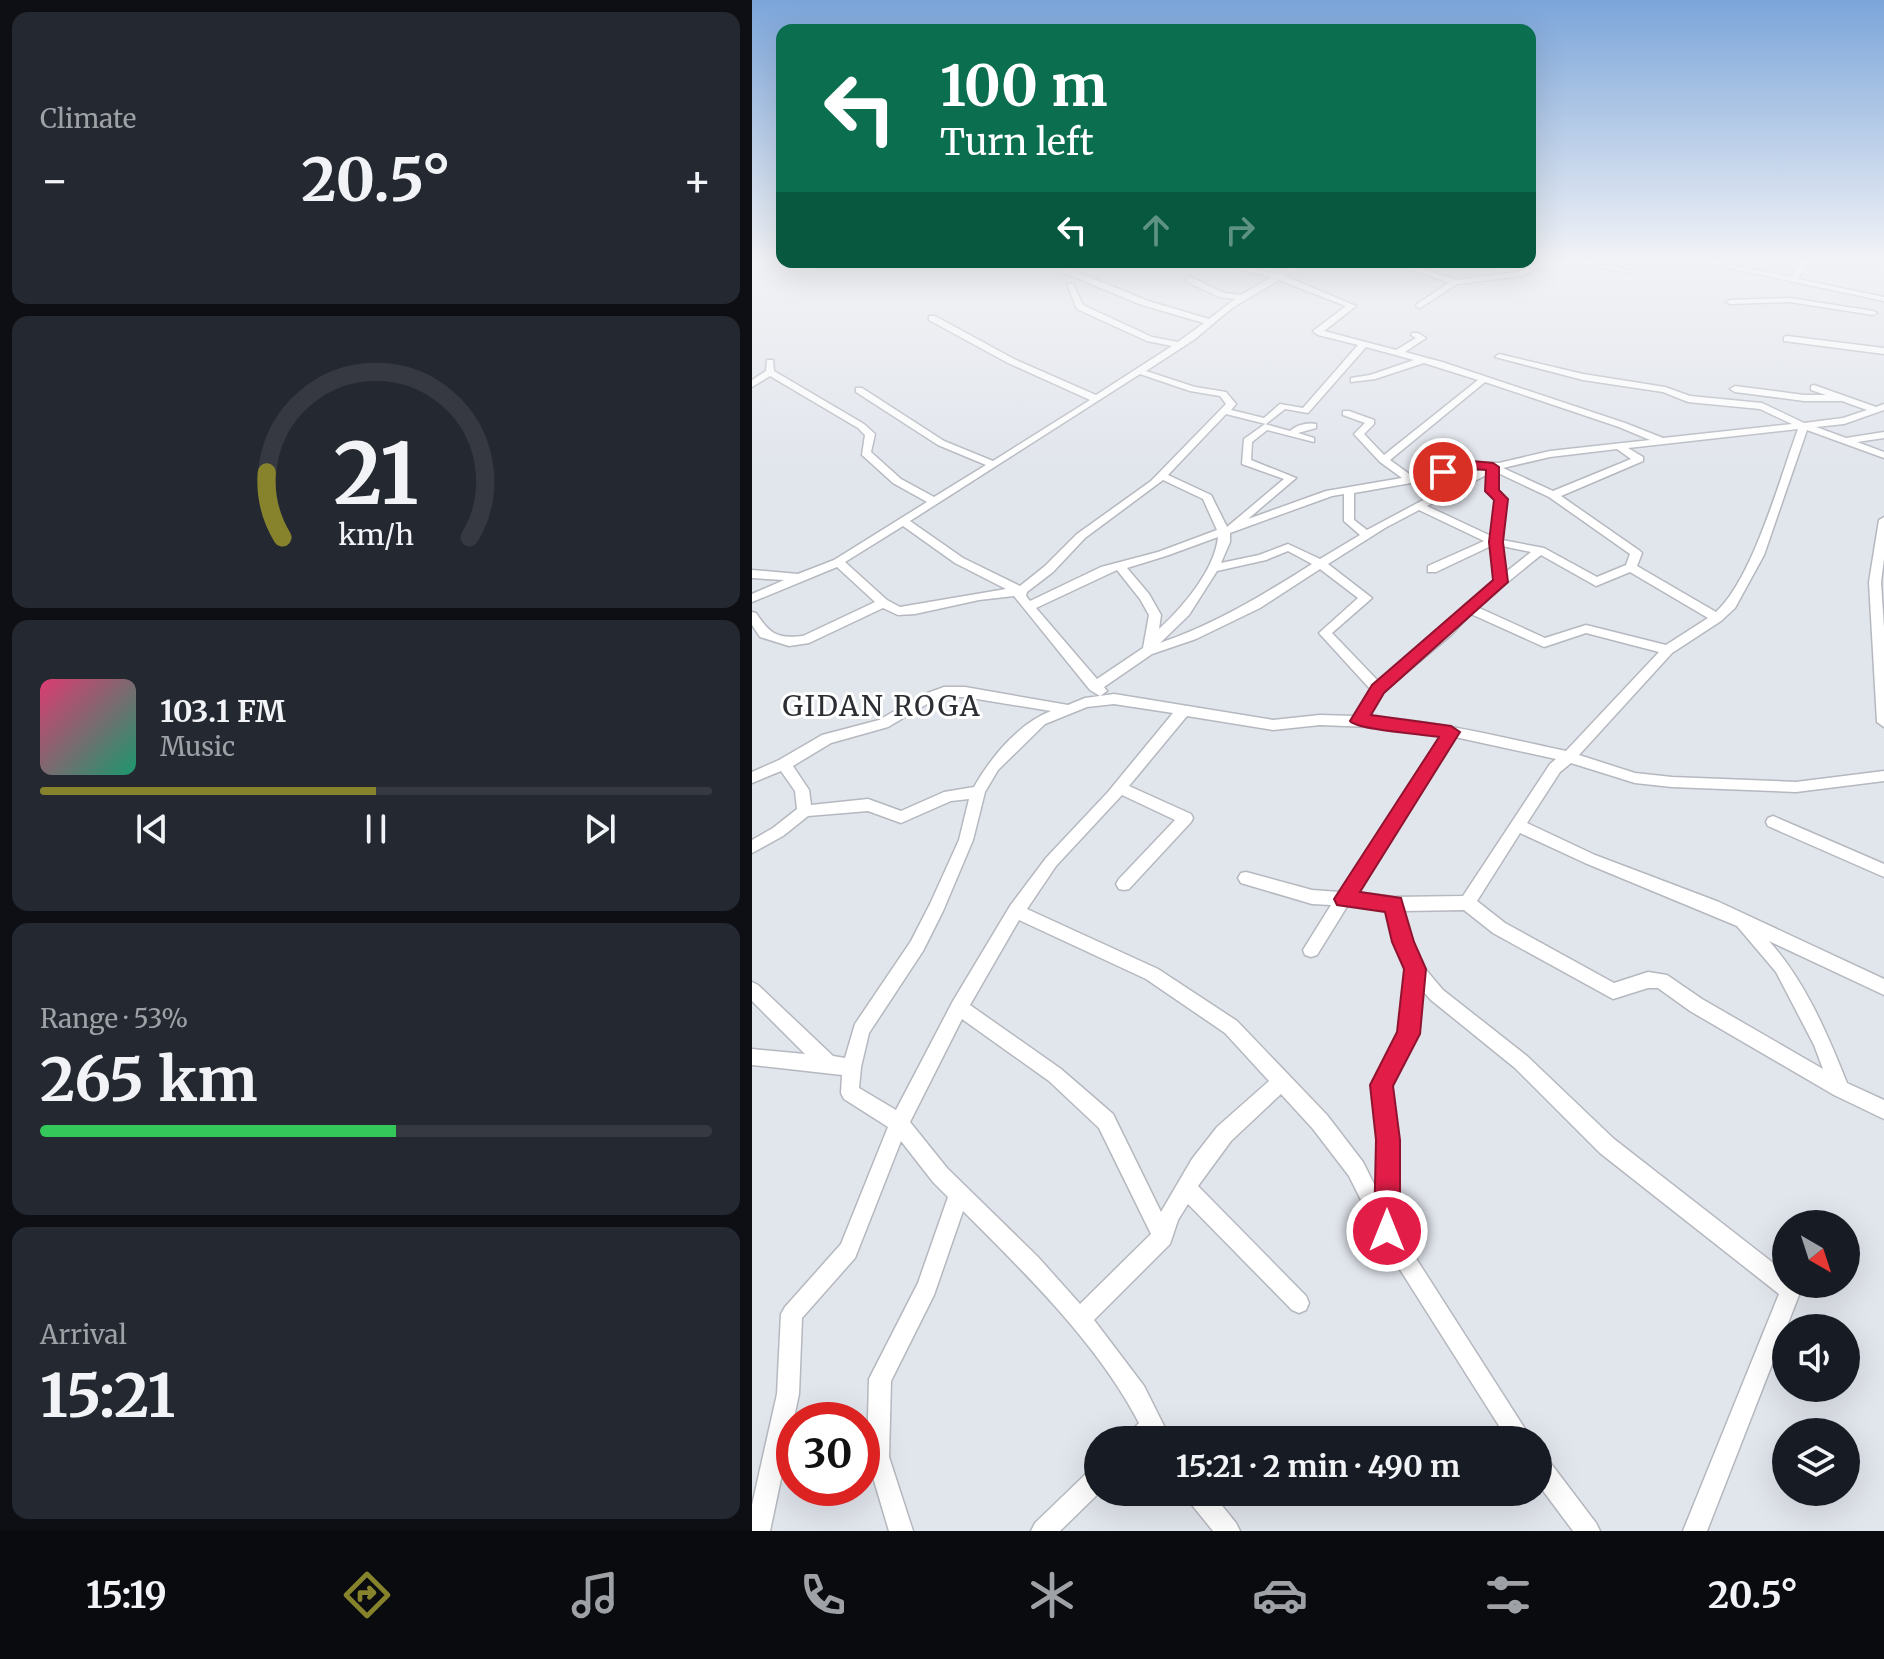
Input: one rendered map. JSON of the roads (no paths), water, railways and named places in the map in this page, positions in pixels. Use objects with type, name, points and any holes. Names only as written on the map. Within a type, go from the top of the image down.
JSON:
[{"type":"street","points":[[955,330],[1011,361],[1096,399]]},
{"type":"street","points":[[1131,330],[1150,339],[1179,345]]},
{"type":"street","points":[[752,598],[838,562],[1199,330]]},
{"type":"street","points":[[1318,330],[1424,360],[1609,420],[1661,441]]},
{"type":"street","points":[[1399,352],[1422,338],[1415,335]]},
{"type":"street","points":[[1787,339],[1884,351]]},
{"type":"street","points":[[1224,533],[1291,478],[1246,462],[1247,441],[1283,406],[1305,411],[1365,343]]},
{"type":"street","points":[[1499,357],[1583,377],[1665,390],[1688,399],[1762,406],[1804,426],[1884,455]]},
{"type":"street","points":[[1354,380],[1424,360]]},
{"type":"street","points":[[754,385],[770,367],[861,426],[870,434],[866,453],[888,476],[905,490],[934,501]]},
{"type":"street","points":[[838,562],[883,603],[898,611],[1021,591],[1049,569],[1081,536],[1162,476],[1231,404],[1223,394],[1193,389],[1139,371]]},
{"type":"street","points":[[1384,460],[1483,380]]},
{"type":"street","points":[[1814,388],[1878,411]]},
{"type":"street","points":[[1735,389],[1804,398],[1846,398]]},
{"type":"street","points":[[859,390],[941,443],[993,464]]},
{"type":"street","points":[[1225,411],[1311,440]]},
{"type":"street","points":[[1095,687],[1148,651],[1192,636],[1256,605],[1367,535],[1493,467],[1550,454],[1844,421],[1878,411]]},
{"type":"street","points":[[1346,413],[1371,422],[1359,434],[1384,460],[1411,480]]},
{"type":"street","points":[[1291,435],[1297,429],[1313,426]]},
{"type":"street","points":[[1467,903],[1555,768],[1569,757],[1668,650],[1717,618],[1731,605],[1758,555],[1804,426]]},
{"type":"street","points":[[1843,440],[1884,435]]},
{"type":"street","points":[[1553,495],[1639,459],[1618,446]]},
{"type":"street","points":[[1029,606],[1119,566],[1224,533],[1330,493],[1411,480],[1472,465],[1493,467],[1553,495],[1636,553],[1631,567],[1596,582],[1540,550],[1494,542],[1418,506]]},
{"type":"street","points":[[1493,467],[1492,491],[1501,499],[1494,542],[1501,582]]},
{"type":"street","points":[[1148,651],[1157,637],[1185,612],[1213,568],[1224,542],[1224,533],[1207,497],[1162,476]]},
{"type":"street","points":[[1349,490],[1349,521],[1367,535]]},
{"type":"street","points":[[1884,520],[1875,582],[1884,722]]},
{"type":"street","points":[[903,521],[934,546],[983,576],[1021,591]]},
{"type":"street","points":[[1432,569],[1494,542]]},
{"type":"street","points":[[1213,568],[1234,565],[1288,547],[1322,565],[1366,598],[1325,633],[1378,689]]},
{"type":"street","points":[[1359,721],[1378,689],[1540,550]]},
{"type":"street","points":[[1198,593],[1234,565]]},
{"type":"street","points":[[1119,566],[1145,597],[1155,615],[1148,651]]},
{"type":"street","points":[[1631,567],[1717,618]]},
{"type":"street","points":[[752,574],[804,578]]},
{"type":"street","points":[[1021,591],[1020,597],[1095,687],[1114,699]]},
{"type":"street","points":[[752,616],[764,634],[798,641],[812,638],[883,603]]},
{"type":"street","points":[[1469,608],[1544,643],[1586,629],[1668,650]]},
{"type":"street","points":[[752,778],[827,739],[883,724],[927,698],[944,692],[965,692],[1067,710]]},
{"type":"street","points":[[1147,1426],[1136,1394],[1080,1319],[1031,1264],[940,1175],[899,1123],[850,1093],[852,1067],[861,1030],[917,946],[954,872],[978,792],[993,766],[1022,735],[1040,721],[1067,710],[1085,703],[1114,699],[1273,725],[1359,721],[1397,723],[1569,757],[1635,778],[1672,782],[1796,787],[1884,776]]},
{"type":"street","points":[[758,1531],[788,1394],[792,1314],[848,1251],[899,1123],[959,1007],[1016,911],[1051,862],[1119,788],[1183,711]]},
{"type":"street","points":[[1311,950],[1451,732]]},
{"type":"street","points":[[784,764],[802,790],[805,811]]},
{"type":"street","points":[[1119,788],[1186,818],[1124,884]]},
{"type":"street","points":[[752,847],[805,811],[868,805],[901,817],[949,796],[978,792]]},
{"type":"street","points":[[1773,822],[1884,871]]},
{"type":"street","points":[[1519,826],[1739,920],[1884,987]]},
{"type":"street","points":[[1246,878],[1312,897],[1394,904],[1467,903],[1499,928],[1613,991],[1648,980],[1661,980],[1696,1005],[1840,1089],[1884,1110]]},
{"type":"street","points":[[1394,904],[1403,942],[1415,969],[1437,995],[1521,1062],[1607,1146],[1791,1290],[1695,1531]]},
{"type":"street","points":[[1016,911],[1152,974],[1231,1027],[1280,1083],[1320,1122],[1356,1169],[1387,1231],[1512,1426]]},
{"type":"street","points":[[1739,920],[1782,967],[1821,1041],[1840,1089]]},
{"type":"street","points":[[1387,1231],[1388,1140],[1382,1085],[1408,1034],[1415,969]]},
{"type":"street","points":[[752,990],[829,1065]]},
{"type":"street","points":[[959,1007],[1055,1075],[1106,1121],[1163,1237]]},
{"type":"street","points":[[752,1057],[852,1067]]},
{"type":"street","points":[[1080,1319],[1163,1237],[1169,1216],[1224,1134],[1280,1083]]},
{"type":"street","points":[[1186,1188],[1299,1303]]},
{"type":"street","points":[[901,1531],[878,1457],[880,1379],[927,1288],[959,1194]]},
{"type":"street","points":[[1552,1483],[1588,1531]]},
{"type":"street","points":[[1043,1531],[1084,1491]]},
{"type":"street","points":[[1207,1506],[1228,1531]]},
{"type":"district","name":"GIDAN ROGA","points":[[882,706]]}]
